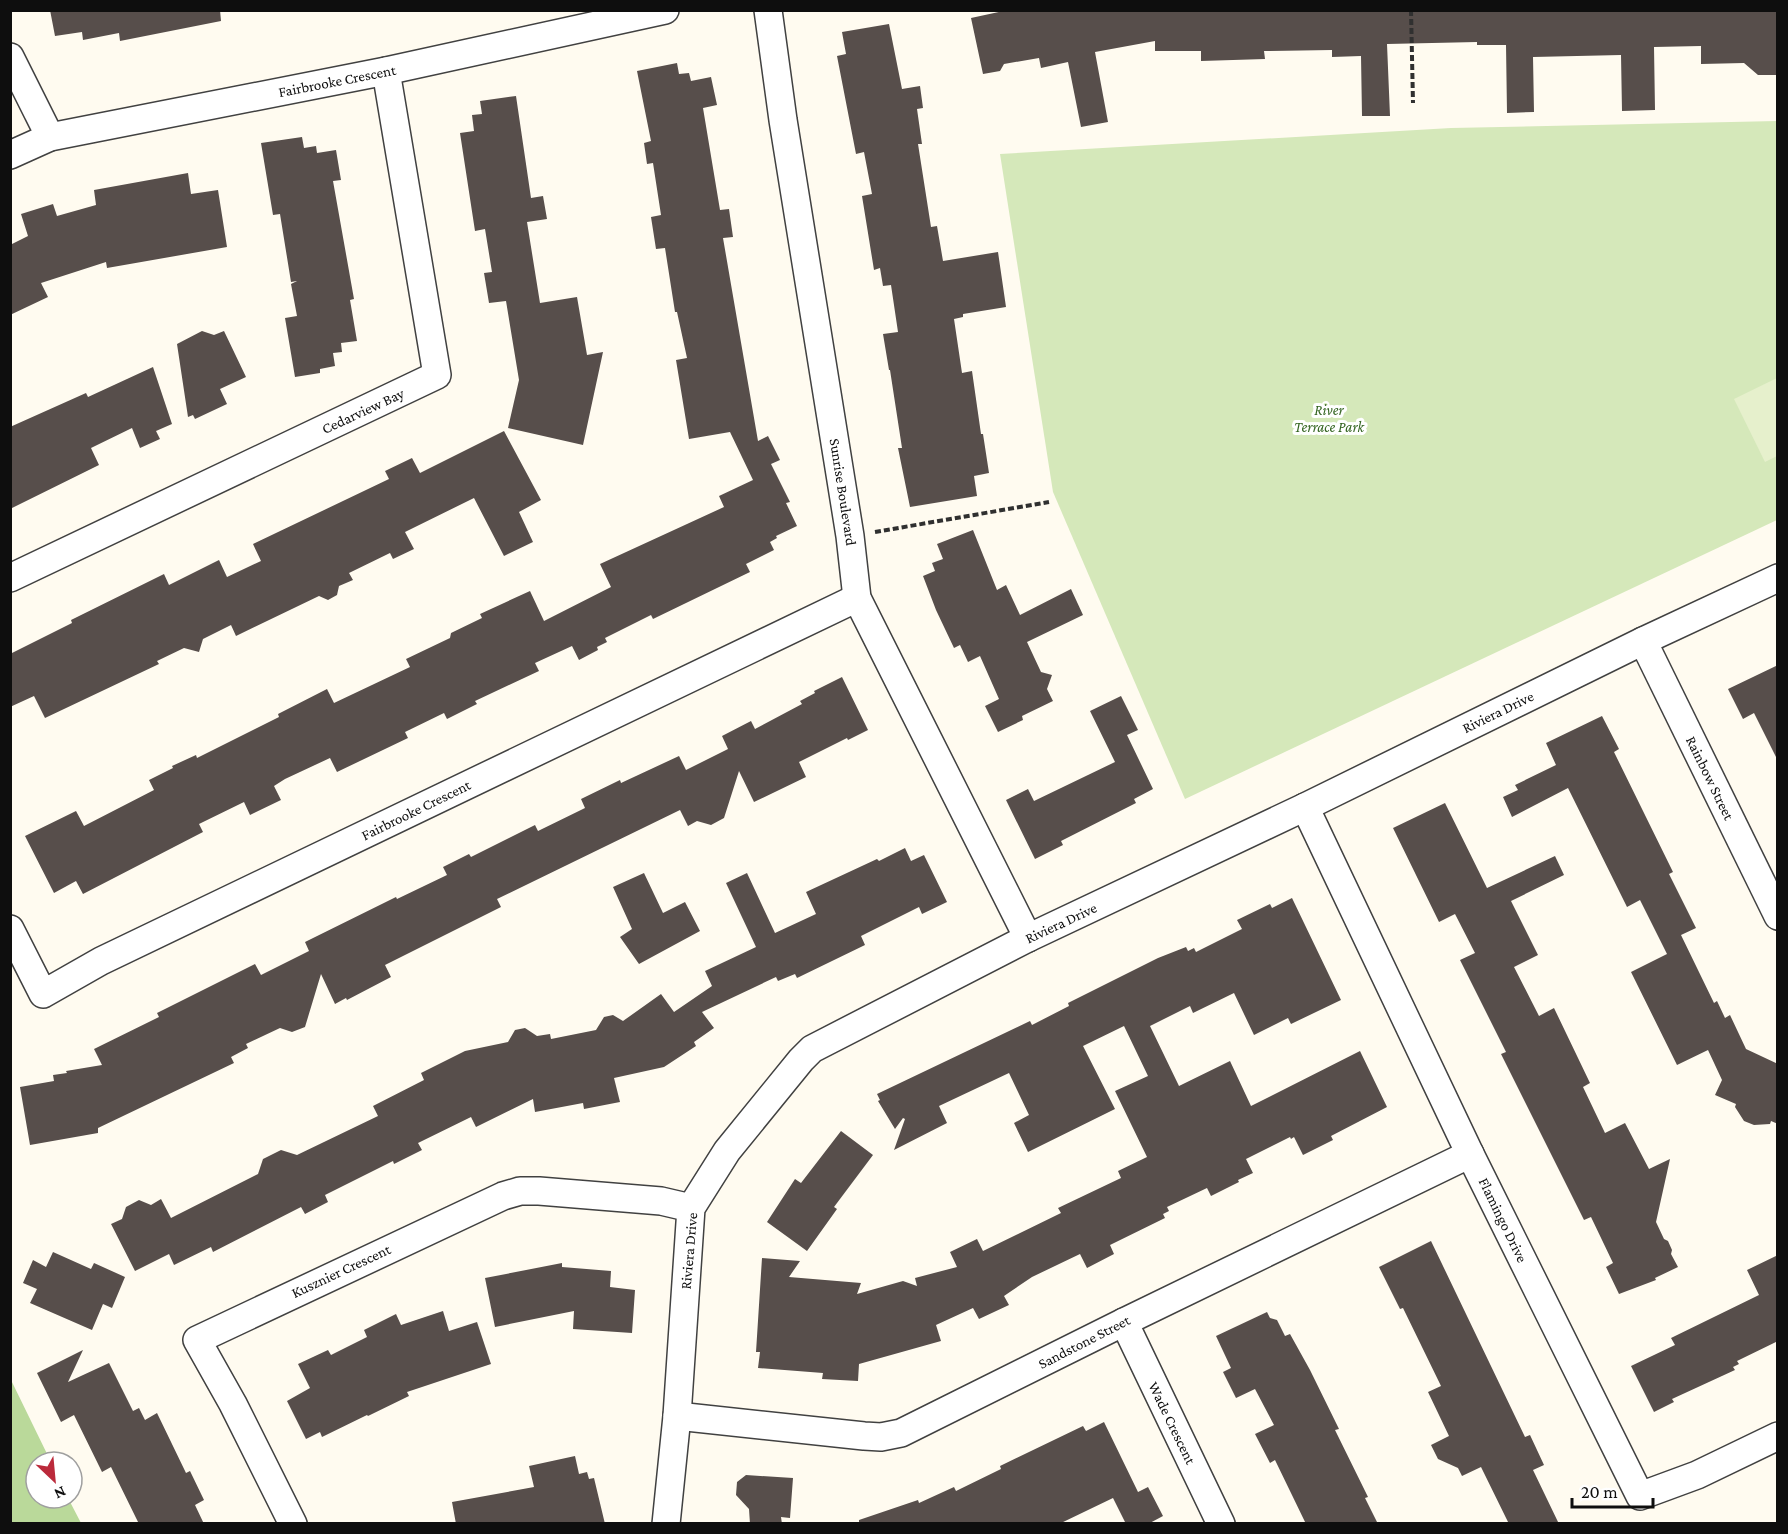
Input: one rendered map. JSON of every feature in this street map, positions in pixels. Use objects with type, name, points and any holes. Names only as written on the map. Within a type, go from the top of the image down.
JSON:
[{"type":"street","name":"Fairbrooke Crescent","points":[[10,155],[50,137],[386,71],[665,10]]},
{"type":"street","name":"Sunrise Boulevard","points":[[768,10],[783,120],[850,536],[857,598],[1028,939]]},
{"type":"street","points":[[10,57],[50,137]]},
{"type":"street","name":"Cedarview Bay","points":[[10,578],[437,375],[386,71]]},
{"type":"street","name":"Riviera Drive","points":[[666,1524],[677,1416],[691,1208],[727,1151],[812,1049],[1028,939],[1778,578]]},
{"type":"street","name":"Fairbrooke Crescent","points":[[10,929],[43,994],[112,956],[857,598]]},
{"type":"street","name":"Rainbow Street","points":[[1643,641],[1778,916]]},
{"type":"street","name":"Flamingo Drive","points":[[1305,807],[1470,1154],[1640,1496],[1697,1475],[1778,1436]]},
{"type":"street","name":"Sandstone Street","points":[[677,1416],[864,1436],[880,1437],[901,1433],[1470,1154]]},
{"type":"street","name":"Kusznier Crescent","points":[[293,1524],[234,1404],[197,1340],[503,1196],[520,1191],[661,1201],[691,1208]]},
{"type":"street","name":"Wade Crescent","points":[[1124,1322],[1221,1524]]},
{"type":"path","points":[[1411,10],[1413,103]]},
{"type":"path","points":[[850,536],[1049,502]]},
{"type":"green space","name":"River Terrace Park","points":[[1777,121],[1777,520],[1185,799],[1053,492],[1000,154],[1451,128]]},
{"type":"green space","points":[[1777,378],[1777,456],[1765,462],[1734,399]]},
{"type":"green space","points":[[11,1380],[45,1450],[24,1450],[24,1510],[74,1510],[81,1523],[11,1523]]},
{"type":"building","points":[[50,10],[220,10],[221,21],[120,41],[119,33],[83,40],[82,32],[55,36]]},
{"type":"building","points":[[1008,10],[1776,10],[1776,75],[1758,75],[1744,63],[1701,64],[1701,46],[1654,47],[1655,110],[1622,111],[1621,55],[1533,57],[1534,112],[1507,113],[1506,45],[1477,45],[1477,42],[1387,44],[1390,116],[1362,116],[1361,56],[1332,57],[1332,50],[1264,51],[1265,59],[1201,61],[1201,51],[1155,51],[1155,41],[1095,52],[1108,122],[1081,127],[1068,62],[1041,68],[1039,58],[1004,64],[1000,71],[983,74],[971,18]]},
{"type":"building","points":[[889,24],[902,89],[920,86],[923,108],[917,109],[922,144],[918,144],[931,227],[937,226],[943,261],[998,252],[1006,307],[963,314],[963,317],[954,319],[962,373],[972,371],[989,473],[974,476],[977,496],[910,507],[898,448],[902,448],[883,334],[898,332],[891,285],[883,286],[880,268],[874,270],[862,196],[872,194],[864,152],[856,154],[837,56],[846,54],[842,32]]},
{"type":"building","points":[[677,63],[679,74],[689,73],[691,81],[711,77],[717,105],[703,108],[720,210],[729,209],[733,237],[723,238],[758,441],[768,436],[780,460],[771,464],[790,502],[786,503],[797,526],[776,536],[777,538],[770,542],[774,550],[746,564],[750,572],[653,619],[651,615],[605,638],[607,642],[597,647],[598,650],[579,660],[572,646],[535,663],[539,671],[475,701],[477,704],[447,719],[444,713],[405,732],[408,738],[337,772],[330,758],[285,779],[274,786],[281,800],[250,815],[244,802],[199,824],[203,832],[83,894],[76,881],[54,893],[25,836],[76,811],[84,826],[154,790],[149,780],[173,768],[172,766],[196,755],[197,758],[279,717],[278,714],[327,689],[334,703],[410,667],[406,659],[450,638],[451,633],[482,618],[480,614],[530,591],[544,621],[611,587],[600,564],[724,507],[719,496],[753,480],[730,432],[689,439],[676,360],[687,358],[677,312],[675,312],[665,248],[656,249],[651,217],[661,215],[653,163],[647,164],[644,143],[651,141],[637,71]]},
{"type":"building","points":[[516,96],[531,198],[543,196],[547,219],[527,222],[540,303],[577,297],[587,355],[603,352],[583,445],[508,428],[519,380],[506,301],[489,303],[484,273],[492,272],[485,229],[475,231],[460,133],[474,131],[472,115],[482,114],[480,101]]},
{"type":"building","points":[[302,137],[304,148],[316,146],[317,153],[336,150],[341,180],[333,181],[354,299],[350,300],[357,341],[341,343],[342,352],[333,353],[335,366],[320,369],[320,373],[295,377],[285,318],[297,316],[291,284],[297,281],[291,282],[280,214],[273,215],[261,143]]},
{"type":"building","points":[[188,173],[191,194],[218,190],[227,247],[107,268],[106,262],[41,283],[48,297],[10,315],[10,245],[28,236],[21,214],[53,204],[57,216],[96,205],[94,190]]},
{"type":"building","points":[[202,331],[214,335],[224,331],[246,377],[220,389],[227,404],[195,419],[193,415],[188,417],[177,344]]},
{"type":"building","points":[[153,367],[172,424],[156,431],[160,439],[140,448],[132,428],[91,448],[99,465],[10,509],[10,427],[86,393],[88,397]]},
{"type":"building","points":[[504,431],[541,500],[519,512],[533,542],[504,556],[474,498],[405,532],[414,549],[393,559],[390,553],[349,573],[353,580],[339,586],[337,595],[328,600],[319,596],[236,636],[231,625],[203,639],[199,652],[184,648],[157,661],[159,664],[45,718],[34,696],[10,707],[10,654],[72,623],[71,620],[164,574],[169,585],[219,560],[227,577],[261,561],[253,544],[389,479],[385,471],[412,458],[420,473]]},
{"type":"building","points":[[973,530],[997,590],[1006,585],[1020,615],[1071,589],[1083,615],[1027,642],[1041,672],[1052,675],[1047,689],[1053,701],[1022,716],[1023,720],[998,732],[985,706],[999,699],[980,656],[968,662],[960,645],[954,648],[923,576],[935,571],[932,563],[943,559],[937,544]]},
{"type":"building","points":[[1778,665],[1778,761],[1754,713],[1743,719],[1728,689]]},
{"type":"building","points":[[842,677],[868,730],[799,762],[806,777],[754,802],[739,771],[724,818],[711,825],[697,821],[688,826],[680,810],[497,899],[501,907],[385,965],[391,977],[347,1000],[346,998],[335,1004],[321,974],[305,1027],[292,1032],[280,1028],[246,1044],[248,1048],[231,1057],[234,1063],[98,1128],[98,1133],[30,1145],[20,1087],[54,1081],[53,1075],[67,1073],[66,1071],[102,1065],[94,1049],[159,1017],[157,1013],[255,964],[261,975],[309,951],[305,942],[396,897],[397,899],[447,875],[443,867],[469,854],[471,857],[535,825],[538,831],[585,808],[581,799],[620,780],[621,783],[679,756],[686,770],[728,749],[722,736],[751,721],[755,729],[802,704],[800,701],[815,693],[814,691]]},
{"type":"building","points":[[1121,696],[1138,730],[1127,735],[1153,789],[1134,799],[1136,803],[1061,841],[1063,845],[1035,859],[1006,800],[1028,789],[1034,801],[1115,762],[1090,711]]},
{"type":"building","points":[[1602,716],[1619,749],[1614,752],[1673,872],[1669,874],[1696,928],[1681,935],[1714,1003],[1717,1001],[1725,1018],[1730,1015],[1746,1049],[1778,1064],[1778,1124],[1771,1121],[1770,1124],[1754,1125],[1744,1121],[1735,1107],[1736,1104],[1715,1095],[1722,1080],[1708,1050],[1677,1065],[1631,972],[1667,954],[1640,900],[1627,907],[1568,788],[1512,817],[1503,797],[1518,790],[1515,785],[1556,765],[1546,743]]},
{"type":"building","points":[[1445,803],[1487,888],[1555,856],[1564,875],[1511,901],[1538,955],[1514,967],[1539,1016],[1554,1008],[1590,1083],[1583,1087],[1605,1133],[1625,1123],[1649,1169],[1670,1159],[1656,1222],[1664,1239],[1668,1241],[1672,1250],[1671,1254],[1678,1267],[1655,1278],[1656,1280],[1619,1294],[1606,1267],[1613,1263],[1591,1217],[1584,1220],[1501,1054],[1506,1052],[1460,960],[1475,953],[1455,914],[1439,922],[1393,828]]},
{"type":"building","points":[[905,848],[911,861],[924,855],[947,902],[922,914],[919,907],[861,936],[865,945],[797,978],[795,974],[778,981],[776,977],[702,1012],[714,1028],[694,1042],[696,1046],[664,1067],[614,1078],[620,1102],[584,1109],[583,1103],[535,1112],[533,1099],[476,1127],[471,1117],[418,1143],[422,1150],[394,1164],[393,1161],[325,1195],[328,1202],[305,1214],[301,1207],[213,1252],[211,1247],[174,1265],[169,1254],[135,1271],[111,1224],[122,1219],[126,1207],[139,1200],[151,1205],[161,1199],[171,1218],[258,1174],[263,1159],[281,1150],[297,1155],[378,1116],[373,1106],[424,1080],[421,1073],[465,1051],[508,1042],[515,1030],[525,1028],[537,1036],[550,1034],[551,1039],[596,1030],[604,1017],[613,1015],[623,1021],[661,994],[674,1012],[712,986],[705,971],[756,947],[726,883],[747,873],[775,933],[816,914],[806,892]]},
{"type":"building","points":[[644,873],[663,913],[685,902],[700,931],[639,964],[620,937],[632,929],[613,887]]},
{"type":"building","points":[[1292,898],[1341,1000],[1291,1024],[1288,1018],[1254,1035],[1234,993],[1193,1013],[1190,1006],[1150,1026],[1179,1086],[1230,1061],[1251,1106],[1360,1051],[1387,1107],[1331,1136],[1333,1140],[1303,1155],[1294,1137],[1291,1139],[1290,1137],[1246,1159],[1253,1173],[1211,1196],[1207,1188],[1167,1207],[1169,1211],[1163,1214],[1165,1218],[1110,1245],[1114,1254],[1087,1268],[1080,1254],[1032,1277],[1004,1296],[1009,1305],[979,1319],[973,1308],[936,1325],[941,1341],[859,1364],[858,1381],[822,1379],[823,1373],[758,1368],[760,1352],[756,1352],[762,1258],[800,1261],[789,1277],[861,1283],[857,1294],[903,1281],[917,1286],[915,1278],[957,1267],[950,1252],[977,1239],[983,1251],[1061,1213],[1058,1208],[1121,1178],[1118,1171],[1147,1157],[1115,1091],[1148,1076],[1124,1026],[1083,1046],[1115,1109],[1028,1152],[1014,1123],[1029,1115],[1009,1073],[939,1106],[947,1123],[894,1150],[905,1119],[903,1118],[895,1129],[878,1101],[880,1100],[877,1094],[1030,1021],[1032,1025],[1069,1006],[1068,1003],[1158,958],[1186,947],[1188,951],[1194,948],[1196,952],[1242,929],[1237,920],[1270,904],[1272,908]]},
{"type":"building","points":[[841,1131],[873,1155],[834,1207],[837,1209],[807,1251],[767,1222],[795,1179],[801,1183]]},
{"type":"building","points":[[1431,1241],[1525,1437],[1530,1435],[1544,1465],[1533,1470],[1559,1524],[1509,1524],[1481,1467],[1462,1476],[1458,1468],[1438,1459],[1431,1445],[1449,1436],[1428,1392],[1441,1386],[1403,1308],[1400,1309],[1379,1267]]},
{"type":"building","points":[[53,1252],[91,1269],[94,1263],[125,1277],[112,1308],[103,1304],[92,1330],[30,1303],[37,1289],[23,1283],[33,1260],[46,1267]]},
{"type":"building","points":[[1778,1255],[1778,1341],[1737,1361],[1739,1364],[1733,1367],[1735,1370],[1672,1399],[1674,1402],[1654,1412],[1631,1366],[1675,1345],[1671,1338],[1759,1295],[1747,1270]]},
{"type":"building","points":[[562,1263],[562,1267],[611,1271],[610,1287],[635,1290],[632,1333],[573,1329],[574,1311],[495,1327],[485,1278]]},
{"type":"building","points":[[443,1311],[449,1331],[477,1322],[491,1364],[407,1392],[409,1396],[368,1416],[322,1437],[320,1432],[306,1439],[287,1401],[310,1388],[298,1364],[328,1350],[331,1355],[367,1337],[364,1330],[396,1314],[401,1325]]},
{"type":"building","points":[[1267,1312],[1270,1318],[1277,1320],[1285,1336],[1290,1334],[1310,1370],[1339,1429],[1335,1430],[1368,1497],[1365,1498],[1378,1524],[1306,1524],[1275,1460],[1270,1463],[1255,1434],[1274,1425],[1255,1389],[1236,1398],[1223,1372],[1231,1368],[1216,1336]]},
{"type":"building","points":[[83,1350],[68,1382],[109,1363],[133,1411],[139,1408],[145,1420],[157,1413],[186,1473],[190,1471],[204,1500],[195,1505],[204,1524],[139,1524],[111,1467],[102,1472],[74,1415],[61,1422],[37,1373]]},
{"type":"building","points":[[1104,1422],[1138,1492],[1148,1487],[1163,1516],[1148,1524],[1126,1524],[1113,1498],[1059,1524],[859,1524],[859,1520],[918,1500],[919,1503],[954,1487],[956,1491],[1001,1469],[1000,1466],[1083,1426],[1086,1431]]},
{"type":"building","points":[[575,1456],[579,1474],[587,1472],[589,1479],[594,1478],[605,1524],[456,1524],[452,1502],[534,1487],[529,1466]]},
{"type":"building","points":[[746,1475],[793,1478],[790,1518],[781,1517],[782,1524],[750,1524],[749,1509],[736,1495],[737,1482]]}]
